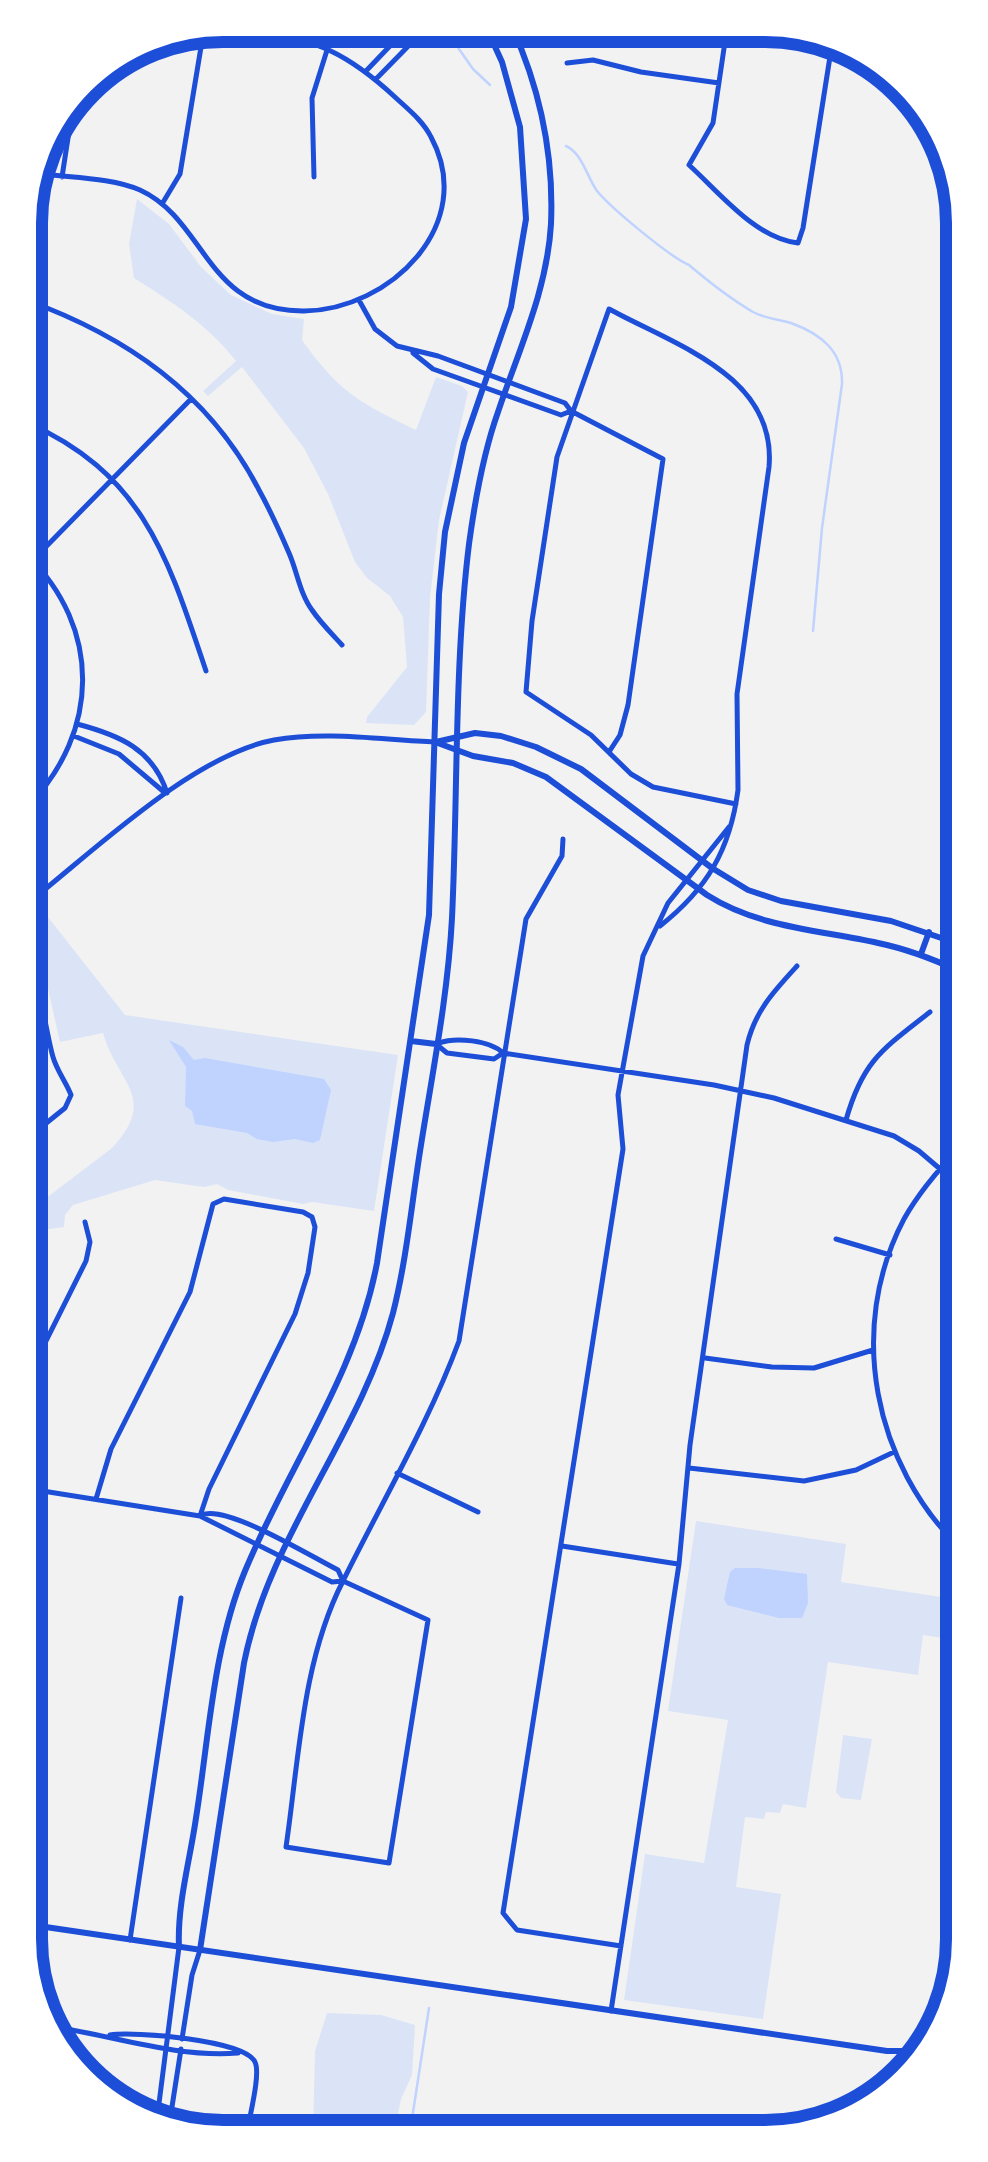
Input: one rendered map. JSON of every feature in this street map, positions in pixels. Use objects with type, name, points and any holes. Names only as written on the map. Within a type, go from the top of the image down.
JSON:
[{"type":"street","points":[[49,175],[140,190],[162,204],[223,280],[238,292],[282,309],[303,311],[360,302],[402,274],[418,257],[433,232],[444,190],[443,170],[430,135],[419,120],[366,71],[328,47],[310,42]]},
{"type":"street","points":[[366,71],[394,42]]},
{"type":"street","points":[[376,79],[412,42]]},
{"type":"street","points":[[158,2107],[225,1640],[240,1584],[352,1354],[368,1305],[411,1041],[430,915],[442,552],[456,475],[516,287],[527,195],[515,103],[493,42]]},
{"type":"street","points":[[171,2112],[254,1617],[286,1543],[370,1376],[392,1315],[450,945],[463,610],[470,533],[483,464],[536,310],[545,273],[552,204],[541,104],[518,42]]},
{"type":"street","points":[[726,42],[709,134],[689,164],[766,232],[784,241],[798,242],[830,55]]},
{"type":"street","points":[[162,204],[180,174],[202,44]]},
{"type":"street","points":[[314,177],[312,98],[328,47]]},
{"type":"street","points":[[567,62],[592,60],[641,72],[720,83]]},
{"type":"street","points":[[62,177],[69,129]]},
{"type":"street","points":[[360,302],[384,338],[412,352],[433,369],[561,414],[571,411]]},
{"type":"street","points":[[43,306],[72,316],[138,353],[191,399],[225,436],[258,487],[310,607],[342,645]]},
{"type":"street","points":[[660,926],[682,909],[725,850],[736,804],[737,694],[769,468],[766,425],[752,398],[731,377],[609,308],[571,411],[549,502],[526,692],[579,726],[632,774],[653,787],[736,804]]},
{"type":"street","points":[[412,352],[438,356],[565,403],[571,411],[663,460],[628,705],[620,735],[609,752]]},
{"type":"street","points":[[43,547],[191,399]]},
{"type":"street","points":[[43,429],[60,437],[110,478],[155,534],[206,670]]},
{"type":"street","points":[[43,576],[60,595],[77,638],[83,687],[74,736],[55,774],[43,789]]},
{"type":"street","points":[[77,724],[107,732],[140,752],[160,773],[167,794]]},
{"type":"street","points":[[43,892],[215,761],[274,740],[310,737],[434,742],[475,732],[501,736],[560,757],[712,868],[759,895],[891,920],[946,939]]},
{"type":"street","points":[[74,736],[119,754],[167,794]]},
{"type":"street","points":[[434,742],[513,763],[546,777],[719,902],[762,920],[874,942],[946,965]]},
{"type":"street","points":[[621,1946],[516,1930],[503,1913],[624,1150],[618,1095],[643,956],[668,904],[731,825]]},
{"type":"street","points":[[42,1491],[200,1516],[332,1582],[343,1581],[428,1620],[389,1863],[286,1847],[316,1654],[323,1625],[343,1581],[460,1341],[526,919],[562,856],[563,839]]},
{"type":"street","points":[[921,954],[929,932]]},
{"type":"street","points":[[611,2010],[679,1564],[739,1090],[752,1024],[764,1002],[797,966]]},
{"type":"street","points":[[846,1120],[859,1078],[869,1064],[930,1012]]},
{"type":"street","points":[[42,1126],[71,1100],[53,1057],[43,1013]]},
{"type":"street","points":[[411,1041],[436,1044],[448,1040],[496,1046],[503,1053],[739,1090],[894,1136],[945,1174]]},
{"type":"street","points":[[436,1044],[447,1053],[494,1060],[503,1053]]},
{"type":"street","points":[[945,1163],[904,1220],[890,1254],[875,1312],[873,1350],[878,1405],[894,1452],[931,1518],[945,1533]]},
{"type":"street","points":[[96,1499],[111,1448],[190,1292],[216,1202],[302,1212],[312,1218],[315,1227],[308,1273],[294,1314],[209,1489],[200,1516]]},
{"type":"street","points":[[42,1349],[86,1262],[90,1242],[85,1222]]},
{"type":"street","points":[[836,1239],[890,1254]]},
{"type":"street","points":[[704,1358],[772,1368],[814,1368],[873,1350]]},
{"type":"street","points":[[689,1468],[804,1481],[856,1470],[894,1452]]},
{"type":"street","points":[[397,1472],[478,1512]]},
{"type":"street","points":[[200,1516],[210,1512],[223,1514],[338,1570],[343,1581]]},
{"type":"street","points":[[562,1546],[679,1564]]},
{"type":"street","points":[[130,1940],[181,1598]]},
{"type":"street","points":[[42,1927],[888,2051],[907,2050]]},
{"type":"street","points":[[67,2029],[129,2042],[220,2054],[241,2053]]},
{"type":"street","points":[[110,2035],[129,2032],[182,2039],[228,2046],[250,2056],[257,2068],[249,2120]]},
{"type":"shaded area","points":[[137,199],[169,224],[201,267],[231,295],[272,314],[304,319],[302,340],[340,384],[365,403],[416,430],[436,377],[468,392],[439,520],[430,598],[426,712],[414,725],[366,723],[407,667],[403,617],[390,596],[367,578],[355,562],[328,494],[304,448],[242,367],[208,396],[203,391],[236,361],[201,325],[134,278],[129,244]]},
{"type":"shaded area","points":[[43,913],[125,1015],[398,1055],[374,1211],[303,1204],[228,1190],[217,1184],[204,1187],[155,1180],[73,1205],[65,1215],[64,1227],[42,1230],[42,1201],[112,1148],[126,1130],[133,1102],[103,1033],[60,1042],[43,975]]},
{"type":"shaded area","points":[[696,1521],[846,1544],[841,1582],[945,1598],[945,1638],[923,1635],[918,1675],[828,1662],[806,1808],[783,1804],[780,1813],[766,1812],[764,1819],[745,1817],[736,1887],[781,1894],[763,2019],[624,2000],[645,1854],[704,1863],[728,1720],[668,1711]]},
{"type":"shaded area","points":[[843,1735],[872,1739],[861,1800],[841,1798],[836,1792]]},
{"type":"shaded area","points":[[327,2013],[381,2015],[415,2025],[412,2075],[397,2120],[313,2120],[315,2051]]},
{"type":"water","points":[[169,1040],[183,1047],[194,1060],[205,1058],[324,1079],[331,1090],[320,1140],[273,1142],[195,1124],[192,1111],[185,1106],[186,1067]]},
{"type":"water","points":[[735,1568],[807,1574],[808,1603],[802,1618],[779,1618],[727,1605],[724,1599],[730,1572]]},
{"type":"waterway","points":[[454,42],[490,85]]},
{"type":"waterway","points":[[566,146],[580,160],[597,191],[655,243],[745,307],[821,338],[839,362],[842,384],[822,528],[813,631]]},
{"type":"waterway","points":[[412,2120],[429,2008]]}]
